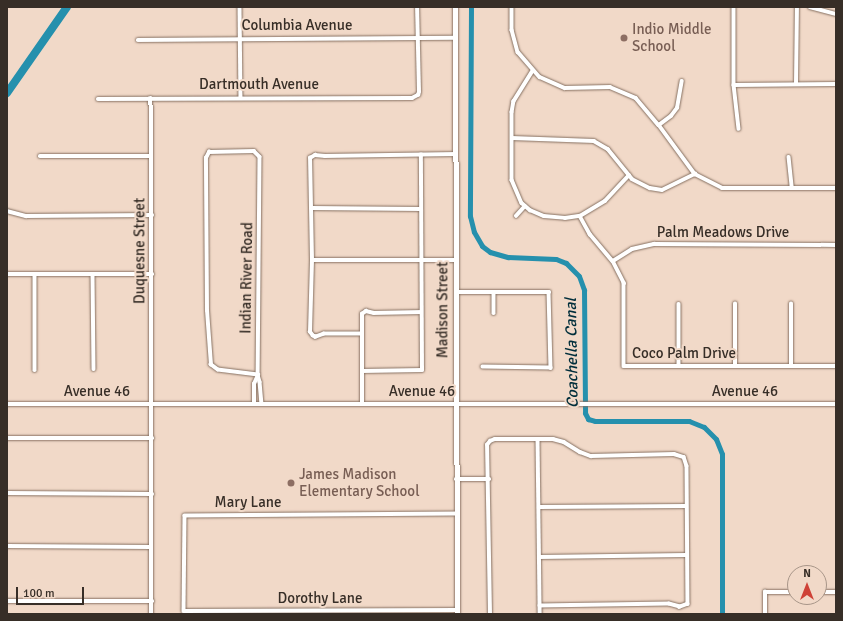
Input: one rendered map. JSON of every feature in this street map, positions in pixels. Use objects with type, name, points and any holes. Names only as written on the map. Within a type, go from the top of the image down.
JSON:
[{"type":"main road","name":"Madison Street","points":[[455,7],[457,292],[455,480],[457,612]]},
{"type":"street","points":[[240,7],[242,97]]},
{"type":"street","points":[[417,7],[418,38]]},
{"type":"street","points":[[512,7],[512,30],[518,52],[533,71],[540,77],[565,88],[610,87],[636,98],[659,125],[695,174],[722,188],[836,188]]},
{"type":"street","points":[[734,7],[734,86],[738,129]]},
{"type":"street","points":[[796,84],[797,7]]},
{"type":"street","points":[[810,7],[836,14]]},
{"type":"street","name":"Dartmouth Avenue","points":[[98,99],[242,97],[412,98],[418,95],[418,38]]},
{"type":"street","name":"Columbia Avenue","points":[[138,40],[455,38]]},
{"type":"street","points":[[533,71],[514,100],[512,180],[516,192],[525,206],[530,210],[544,216],[565,218],[580,216],[604,201],[629,175]]},
{"type":"street","points":[[659,125],[671,116],[677,108],[682,81]]},
{"type":"street","points":[[734,86],[836,84]]},
{"type":"street","name":"Duquesne Street","points":[[151,98],[152,614]]},
{"type":"street","points":[[512,138],[594,141],[608,149],[629,175],[650,188],[662,190],[695,174]]},
{"type":"street","name":"Indian River Road","points":[[258,376],[218,370],[212,367],[207,311],[207,153],[213,151],[257,152],[260,160],[258,376],[262,404]]},
{"type":"street","points":[[361,334],[313,336],[310,328],[312,260],[309,161],[312,156],[421,156],[455,154]]},
{"type":"street","points":[[40,156],[151,156]]},
{"type":"street","points":[[362,371],[422,370],[421,156]]},
{"type":"street","points":[[790,157],[792,187]]},
{"type":"street","points":[[516,216],[525,206]]},
{"type":"street","points":[[311,208],[421,208]]},
{"type":"street","points":[[7,211],[26,216],[152,215]]},
{"type":"street","name":"Coco Palm Drive","points":[[580,216],[590,234],[613,260],[624,283],[624,366],[836,366]]},
{"type":"street","name":"Palm Meadows Drive","points":[[613,260],[632,249],[654,244],[836,245]]},
{"type":"street","points":[[312,260],[456,260]]},
{"type":"street","points":[[7,274],[152,274]]},
{"type":"street","points":[[34,274],[35,370]]},
{"type":"street","points":[[93,274],[94,369]]},
{"type":"street","points":[[457,292],[549,292],[551,368],[483,367]]},
{"type":"street","points":[[494,292],[494,312]]},
{"type":"street","points":[[679,304],[679,366]]},
{"type":"street","points":[[735,304],[735,366]]},
{"type":"street","points":[[791,304],[791,366]]},
{"type":"street","points":[[362,404],[361,316],[366,311],[374,313],[421,312]]},
{"type":"street","points":[[254,404],[254,384],[258,376]]},
{"type":"street","name":"Avenue 46","points":[[7,404],[836,404]]},
{"type":"street","points":[[7,438],[152,438]]},
{"type":"street","points":[[490,614],[489,479],[487,445],[490,440],[558,440],[591,456],[682,455],[686,462],[686,555],[688,604],[680,607],[669,604],[540,606]]},
{"type":"street","points":[[538,440],[540,614]]},
{"type":"street","points":[[455,480],[489,479]]},
{"type":"street","points":[[7,493],[152,494]]},
{"type":"street","points":[[539,507],[686,506]]},
{"type":"street","name":"Mary Lane","points":[[184,611],[184,516],[456,514]]},
{"type":"street","points":[[7,546],[151,547]]},
{"type":"street","points":[[539,556],[686,555]]},
{"type":"street","points":[[765,614],[764,592],[787,592]]},
{"type":"street","points":[[7,601],[152,601]]},
{"type":"street","name":"Dorothy Lane","points":[[184,611],[457,612]]},
{"type":"waterway","points":[[7,93],[67,7]]},
{"type":"waterway","name":"Coachella Canal","points":[[471,7],[470,216],[474,232],[482,246],[490,252],[508,257],[556,259],[566,263],[579,276],[584,290],[585,413],[588,419],[595,421],[689,421],[704,427],[716,439],[722,454],[722,614]]},
{"type":"place","name":"Indio Middle School","points":[[624,38]]},
{"type":"place","name":"James Madison Elementary School","points":[[291,483]]}]
